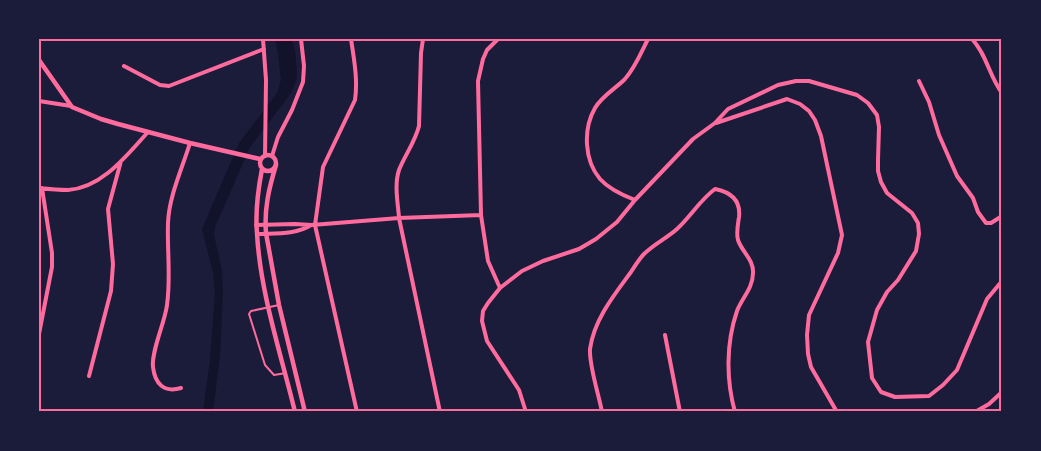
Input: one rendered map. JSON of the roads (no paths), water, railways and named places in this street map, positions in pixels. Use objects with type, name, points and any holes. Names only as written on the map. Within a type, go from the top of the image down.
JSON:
[{"type":"street","points":[[263,39],[266,80],[260,165],[262,169],[257,197],[256,225],[269,307],[295,412]]},
{"type":"street","points":[[272,156],[278,137],[303,82],[301,39]]},
{"type":"street","points":[[351,39],[356,70],[356,91],[323,167],[314,225],[357,412]]},
{"type":"street","points":[[423,39],[421,116],[416,135],[399,171],[397,194],[399,218],[440,412]]},
{"type":"street","points":[[498,39],[487,50],[478,81],[481,215],[488,261],[500,288]]},
{"type":"street","points":[[635,200],[611,189],[600,178],[591,164],[586,133],[595,108],[626,78],[648,39]]},
{"type":"street","points":[[972,39],[980,48],[1002,93]]},
{"type":"street","points":[[124,66],[160,85],[169,86],[264,49]]},
{"type":"street","points":[[39,60],[72,106]]},
{"type":"street","points":[[526,412],[519,390],[483,331],[483,311],[500,288],[522,271],[579,249],[596,239],[617,222],[693,139],[715,123],[728,109],[778,85],[809,81],[857,95],[868,103],[877,115],[879,127],[878,171],[881,182],[887,193],[912,213],[918,223],[916,251],[898,280],[887,292],[878,310],[868,342],[872,378],[881,392],[895,397],[929,396],[944,385],[957,370],[987,299],[1002,281]]},
{"type":"street","points":[[919,81],[957,176],[973,198],[978,212],[986,223],[991,223],[1002,216]]},
{"type":"street","points":[[715,123],[786,99],[800,104],[809,111],[822,136],[842,235],[838,253],[809,315],[808,354],[811,367],[837,412]]},
{"type":"street","points":[[39,101],[72,106],[101,119],[190,143],[262,158],[272,156]]},
{"type":"street","points":[[39,334],[52,267],[51,243],[41,188],[68,190],[79,188],[102,177],[121,161],[148,132]]},
{"type":"street","points":[[180,388],[168,390],[161,386],[153,364],[167,308],[169,290],[169,212],[190,143]]},
{"type":"street","points":[[272,156],[276,165],[267,195],[266,233],[279,305],[305,412]]},
{"type":"street","points":[[89,376],[111,291],[113,264],[108,209],[121,161]]},
{"type":"street","points":[[262,169],[269,172],[276,165]]},
{"type":"street","points":[[602,412],[590,351],[594,332],[602,316],[612,298],[644,254],[676,230],[691,216],[701,201],[715,189],[727,191],[735,200],[740,213],[737,238],[753,271],[751,287],[738,309],[729,341],[729,385],[735,412]]},
{"type":"street","points":[[256,225],[314,225],[399,218],[481,215]]},
{"type":"street","points":[[257,234],[303,230],[314,225]]},
{"type":"street","points":[[665,335],[680,412]]},
{"type":"street","points":[[975,412],[1002,392]]},
{"type":"lane","points":[[279,305],[249,314],[265,365],[274,375],[286,373]]}]
